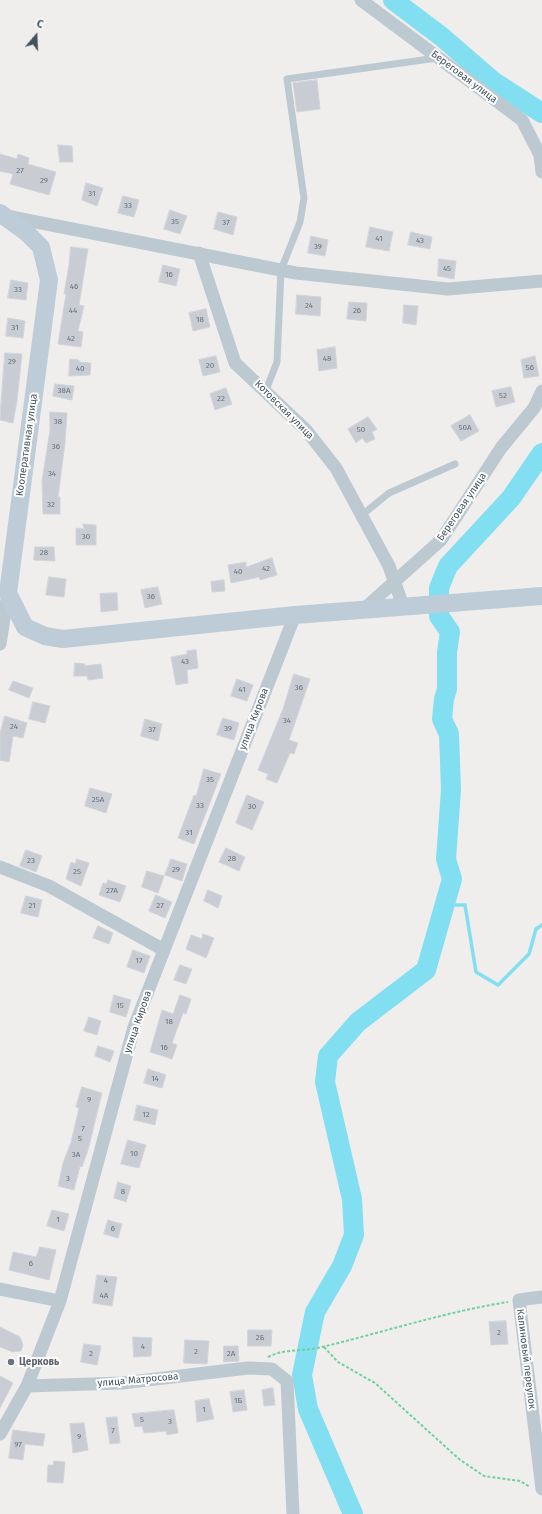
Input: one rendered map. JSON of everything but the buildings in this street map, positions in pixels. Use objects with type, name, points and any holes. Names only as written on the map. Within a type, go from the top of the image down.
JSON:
[{"type":"street","name":"Береговая улица","points":[[361,0],[522,120],[540,155],[542,172]]},
{"type":"street","points":[[2,214],[281,270],[448,289],[542,281]]},
{"type":"street","name":"Кооперативная улица","points":[[0,644],[49,280],[41,247],[26,232],[2,214]]},
{"type":"street","name":"Котовская улица","points":[[199,253],[235,363],[266,390],[306,430],[336,468],[390,566],[395,582],[406,606]]},
{"type":"street","name":"Береговая улица","points":[[364,609],[441,540],[501,448],[534,408],[542,391]]},
{"type":"street","points":[[8,593],[25,627],[44,636],[64,639],[295,615],[542,596]]},
{"type":"street","name":"улица Кирова","points":[[0,1434],[27,1386],[60,1301],[134,1027],[295,615]]},
{"type":"street","points":[[0,867],[49,886],[164,950]]},
{"type":"street","points":[[0,1289],[60,1301]]},
{"type":"street","name":"Калиновый переулок","points":[[536,1488],[519,1300],[542,1297]]},
{"type":"street","name":"улица Матросова","points":[[27,1386],[122,1383],[248,1368],[272,1369],[287,1381],[293,1514]]},
{"type":"lane","points":[[266,390],[277,362],[281,270],[300,222],[304,198],[287,79],[437,58]]},
{"type":"lane","points":[[362,515],[389,492],[455,464]]},
{"type":"path","points":[[296,1350],[320,1348],[427,1321],[463,1309],[519,1300]]},
{"type":"path","points":[[324,1347],[338,1362],[376,1383],[459,1459],[484,1476],[520,1481],[536,1488]]},
{"type":"waterway","points":[[393,0],[442,37],[494,82],[542,113]]},
{"type":"waterway","points":[[353,1514],[308,1409],[302,1375],[315,1312],[342,1266],[354,1235],[352,1199],[325,1082],[328,1056],[358,1022],[426,970],[452,879],[446,859],[451,790],[449,734],[442,719],[444,699],[447,689],[447,652],[450,632],[439,616],[439,588],[448,566],[511,498],[542,453]]},
{"type":"waterway","points":[[445,905],[465,905],[476,972],[498,985],[529,954],[536,929],[542,925]]},
{"type":"place","name":"Церковь","points":[[11,1362]]}]
